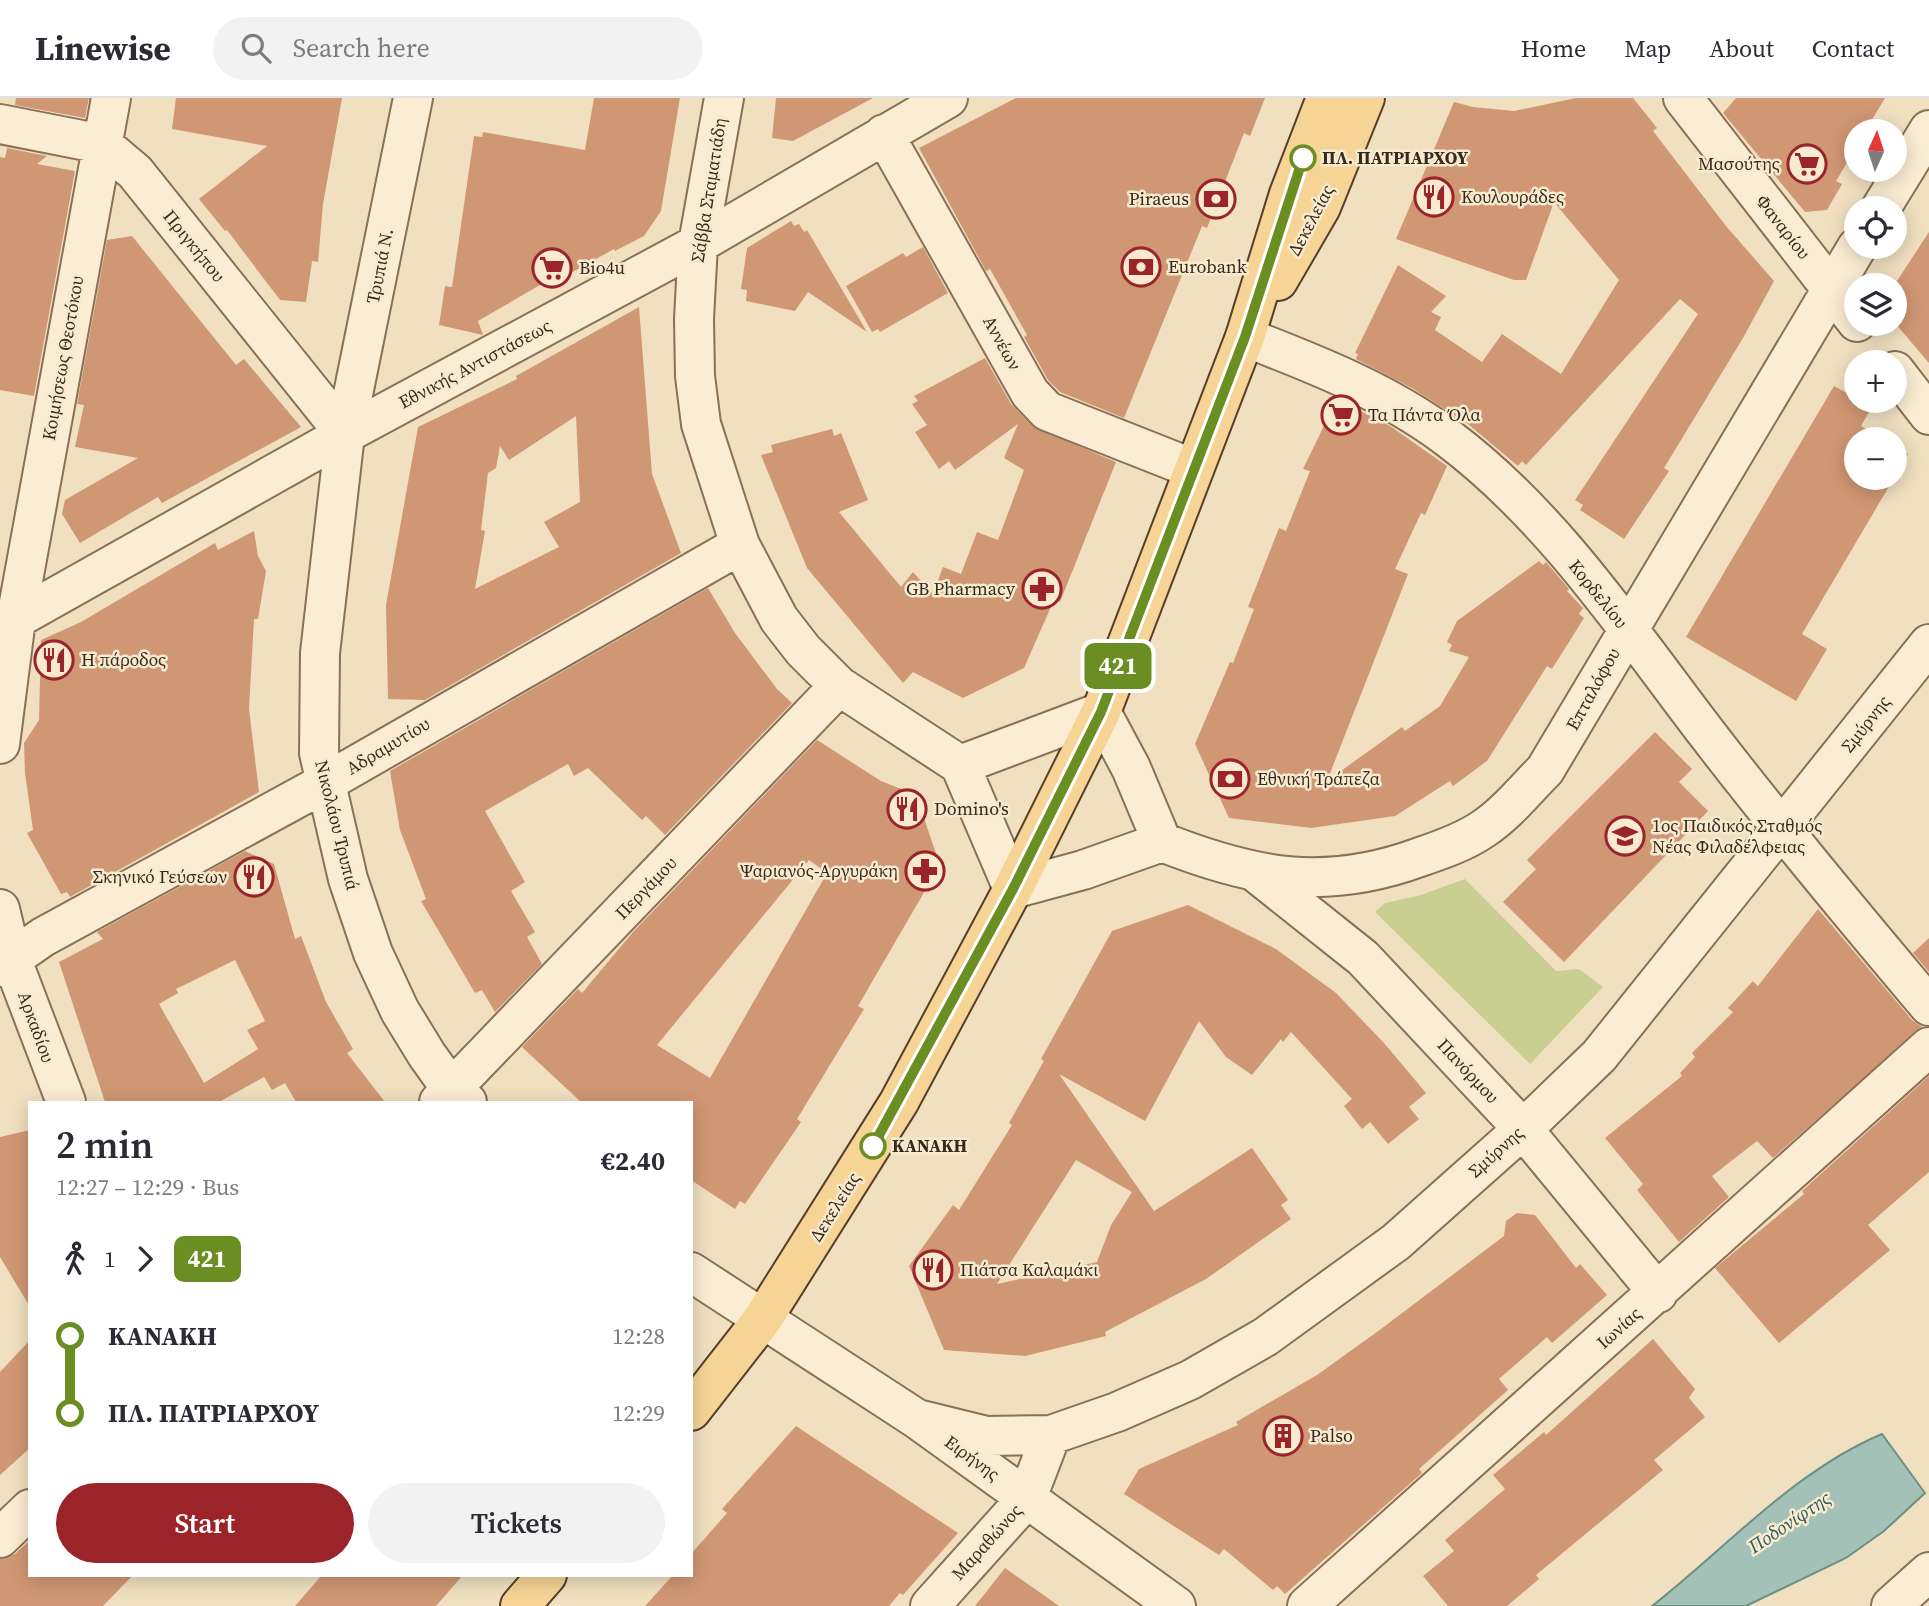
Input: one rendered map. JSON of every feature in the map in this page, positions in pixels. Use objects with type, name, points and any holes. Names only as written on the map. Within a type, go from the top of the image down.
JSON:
[{"type":"main road","name":"Δεκελείας","points":[[693,1408],[762,1320],[900,1102],[1013,889],[1101,712],[1245,337],[1289,194],[1326,98]]},
{"type":"main road","name":"Δεκελείας","points":[[1245,337],[1321,207],[1365,98]]},
{"type":"main road","points":[[520,1606],[545,1577]]},
{"type":"street","name":"Κοιμήσεως Θεοτόκου","points":[[5,616],[111,98]]},
{"type":"street","name":"Τρυπιά Ν.","points":[[345,434],[413,98]]},
{"type":"street","name":"Σάββα Σταματιάδη","points":[[724,98],[698,244],[694,319],[701,424],[740,545],[779,618],[803,650],[839,687],[960,765]]},
{"type":"street","name":"Εθνικής Αντιστάσεως","points":[[5,616],[698,244],[948,98]]},
{"type":"street","name":"Φαναρίου","points":[[1683,98],[1844,306]]},
{"type":"street","name":"Πριγκήπου","points":[[0,124],[102,144],[135,172],[345,434]]},
{"type":"street","points":[[1888,196],[1929,130]]},
{"type":"street","name":"Αννέων","points":[[884,135],[1030,393],[1047,411],[1194,469]]},
{"type":"street","name":"Επταλόφου","points":[[1162,842],[1212,862],[1255,872],[1300,878],[1340,878],[1403,864],[1446,848],[1483,829],[1545,770],[1583,711],[1626,629],[1849,259]]},
{"type":"street","name":"Φαναρίου","points":[[1867,336],[1878,350]]},
{"type":"street","name":"Κορδελίου","points":[[1245,337],[1306,360],[1410,412],[1490,471],[1532,512],[1782,832],[1929,1006]]},
{"type":"street","points":[[1907,387],[1929,415]]},
{"type":"street","name":"Νικολάου Τρυπιά","points":[[345,434],[320,653],[319,753],[323,784],[348,879],[373,953],[400,1011],[453,1098]]},
{"type":"street","name":"Αδραμυτίου","points":[[6,964],[43,937],[323,784],[740,545]]},
{"type":"street","points":[[0,744],[5,616]]},
{"type":"street","name":"Σμύρνης","points":[[917,1419],[986,1436],[1051,1435],[1190,1380],[1265,1337],[1395,1242],[1523,1129],[1599,1056],[1782,832],[1929,644]]},
{"type":"street","name":"Περγάμου","points":[[453,1098],[839,687]]},
{"type":"street","points":[[1101,712],[1131,768],[1162,842],[1083,870],[1013,889],[960,765],[1101,712]]},
{"type":"street","name":"Πανόρμου","points":[[1255,872],[1363,958],[1523,1129],[1658,1293]]},
{"type":"street","name":"Αρκαδίου","points":[[0,909],[6,964],[65,1101]]},
{"type":"street","name":"Ιωνίας","points":[[1307,1606],[1929,1047]]},
{"type":"street","points":[[693,1273],[762,1320]]},
{"type":"street","name":"Ειρήνης","points":[[762,1320],[917,1419],[1176,1606]]},
{"type":"street","name":"Μαραθώνος","points":[[930,1606],[1027,1498],[1051,1435]]},
{"type":"street","points":[[0,1538],[28,1511]]},
{"type":"street","points":[[1891,1606],[1929,1572]]},
{"type":"green space","points":[[1465,879],[1556,971],[1579,969],[1603,987],[1530,1064],[1375,912],[1385,903],[1421,895]]},
{"type":"water","name":"Ποδονίφτης","points":[[1882,1434],[1925,1493],[1884,1531],[1846,1558],[1746,1606],[1652,1606],[1790,1489],[1819,1468]]},
{"type":"building","points":[[16,98],[89,98],[85,118],[15,105]]},
{"type":"building","points":[[176,98],[342,98],[323,204],[318,262],[312,261],[306,302],[280,300],[227,230],[225,231],[199,199],[267,146],[172,129]]},
{"type":"building","points":[[594,98],[680,98],[661,211],[644,236],[615,251],[614,249],[549,285],[547,281],[478,321],[483,335],[439,325],[445,286],[452,287],[474,136],[482,137],[483,132],[585,150]]},
{"type":"building","points":[[776,98],[873,98],[793,141],[772,138]]},
{"type":"building","points":[[1016,98],[1265,98],[1250,136],[1244,133],[1207,228],[1202,226],[1124,418],[1060,392],[1048,380],[1024,337],[1027,335],[990,269],[986,271],[919,148]]},
{"type":"building","points":[[1576,98],[1633,98],[1657,128],[1653,131],[1726,226],[1774,281],[1743,338],[1664,468],[1669,471],[1624,539],[1580,510],[1583,505],[1575,500],[1698,314],[1680,299],[1526,465],[1522,461],[1518,466],[1468,424],[1412,388],[1356,359],[1358,354],[1355,353],[1398,265],[1446,296],[1431,312],[1441,317],[1435,330],[1482,362],[1502,334],[1561,374],[1619,280],[1554,202],[1526,280],[1514,280],[1396,239],[1454,102],[1473,107],[1514,111]]},
{"type":"building","name":"Μασούτης","points":[[1736,98],[1885,98],[1872,119],[1844,119],[1844,168],[1836,181],[1842,184],[1827,210],[1805,212],[1723,113]]},
{"type":"building","points":[[7,148],[47,156],[37,164],[75,171],[34,396],[0,390],[0,157],[5,158]]},
{"type":"building","points":[[791,221],[794,226],[799,224],[804,232],[807,230],[867,332],[808,292],[795,311],[746,301],[747,290],[741,289],[747,248]]},
{"type":"building","points":[[1929,232],[1929,363],[1906,336],[1907,273],[1902,273]]},
{"type":"building","points":[[132,236],[236,365],[244,359],[301,427],[162,503],[158,497],[80,543],[62,514],[65,500],[138,458],[75,447],[84,405],[77,404],[107,240]]},
{"type":"building","points":[[923,247],[948,293],[880,332],[878,329],[872,332],[846,286],[903,253],[906,257]]},
{"type":"building","points":[[639,307],[652,474],[681,553],[425,700],[388,699],[386,605],[418,427],[517,379],[516,376]],"holes":[[[576,416],[580,502],[544,522],[559,547],[475,589],[485,531],[481,530],[488,473],[496,468],[500,446],[509,460]]]},
{"type":"building","points":[[985,358],[1011,404],[1032,426],[1116,462],[1060,602],[1054,600],[1024,668],[963,698],[913,672],[903,683],[807,568],[761,455],[773,452],[771,445],[832,429],[834,436],[841,433],[868,500],[839,512],[901,587],[913,572],[933,594],[943,567],[961,574],[977,532],[998,540],[1024,470],[1004,458],[1018,424],[955,470],[949,461],[939,469],[915,432],[927,425],[912,404],[918,401],[914,396]]},
{"type":"building","points":[[1834,386],[1844,392],[1844,413],[1869,413],[1863,427],[1844,427],[1844,490],[1887,490],[1802,634],[1827,649],[1796,701],[1686,637]]},
{"type":"building","points":[[1337,399],[1390,426],[1447,466],[1425,515],[1421,513],[1395,569],[1408,574],[1327,781],[1402,727],[1405,731],[1440,706],[1469,657],[1449,651],[1452,645],[1447,642],[1457,621],[1539,561],[1543,565],[1546,562],[1569,589],[1567,591],[1583,608],[1579,614],[1584,618],[1552,669],[1547,666],[1487,761],[1453,786],[1450,781],[1395,816],[1311,828],[1229,818],[1195,744],[1230,662],[1233,663],[1254,609],[1248,607],[1279,528],[1286,531],[1310,471],[1303,469]]},
{"type":"building","points":[[254,531],[258,556],[266,571],[258,619],[254,619],[249,709],[259,792],[70,897],[67,892],[61,894],[27,833],[33,830],[24,743],[39,720],[41,640],[81,622],[215,543],[218,550]]},
{"type":"building","points":[[708,588],[735,633],[777,689],[792,703],[665,835],[646,816],[642,820],[588,768],[574,776],[568,764],[485,811],[525,882],[511,891],[535,932],[527,937],[542,964],[495,1012],[482,990],[475,993],[421,901],[426,899],[400,830],[390,771]]},
{"type":"building","points":[[1655,732],[1692,769],[1679,782],[1708,811],[1564,962],[1503,902],[1536,869],[1527,860]]},
{"type":"building","points":[[817,740],[881,781],[916,795],[940,865],[858,1006],[864,1009],[797,1119],[801,1122],[745,1204],[740,1201],[735,1209],[693,1181],[693,1101],[580,1101],[522,1047],[578,989],[582,993],[633,932]],"holes":[[[809,860],[827,873],[710,1078],[657,1045]]]},
{"type":"building","points":[[245,851],[274,864],[295,939],[301,936],[326,1002],[353,1049],[347,1053],[384,1101],[295,1101],[285,1083],[272,1090],[264,1077],[221,1101],[105,1101],[59,962],[103,939],[97,932]],"holes":[[[235,960],[265,1021],[247,1030],[258,1049],[204,1083],[159,1004],[178,993],[176,989]]]},
{"type":"building","points":[[1188,905],[1276,949],[1336,993],[1384,1043],[1426,1093],[1409,1107],[1419,1119],[1388,1144],[1370,1122],[1362,1129],[1344,1106],[1352,1099],[1291,1032],[1283,1042],[1281,1039],[1252,1075],[1226,1057],[1199,1021],[1145,1121],[1059,1074],[1154,1211],[1252,1148],[1288,1200],[1281,1205],[1291,1219],[1206,1279],[1105,1332],[1106,1336],[1025,1356],[944,1350],[909,1266],[953,1205],[959,1210],[1012,1125],[1009,1123],[1044,1061],[1041,1059],[1112,931]],"holes":[[[1076,1160],[1132,1192],[1111,1225],[1097,1262],[997,1284]]]},
{"type":"building","points":[[1818,909],[1912,1020],[1922,1027],[1773,1158],[1757,1141],[1712,1176],[1729,1197],[1679,1242],[1637,1190],[1643,1184],[1605,1138],[1682,1076],[1680,1073],[1695,1057],[1692,1053],[1733,1012],[1728,1008],[1753,981],[1758,986]]},
{"type":"building","points":[[1929,938],[1929,972],[1913,953]]},
{"type":"building","points":[[1929,1076],[1929,1172],[1868,1225],[1890,1250],[1779,1343],[1715,1268],[1804,1194],[1802,1191]]},
{"type":"building","points":[[28,1130],[28,1304],[0,1257],[0,1137]]},
{"type":"building","points":[[1517,1213],[1535,1215],[1576,1268],[1580,1264],[1607,1295],[1552,1343],[1547,1337],[1499,1379],[1508,1390],[1419,1469],[1422,1473],[1285,1594],[1277,1586],[1273,1590],[1224,1549],[1219,1555],[1124,1494],[1139,1469],[1238,1425],[1236,1422],[1317,1375],[1504,1236],[1506,1221]]},
{"type":"building","points":[[1653,1339],[1695,1389],[1689,1398],[1705,1417],[1654,1460],[1663,1470],[1536,1575],[1539,1579],[1507,1606],[1448,1606],[1423,1576],[1454,1551],[1445,1540],[1505,1489],[1493,1475],[1544,1432],[1546,1435]]},
{"type":"building","points":[[28,1342],[28,1450],[0,1475],[0,1372]]},
{"type":"building","points":[[796,1426],[958,1533],[903,1595],[900,1593],[889,1606],[645,1606],[671,1577],[693,1577],[693,1552],[727,1513],[722,1509]]},
{"type":"building","points":[[28,1542],[28,1577],[131,1577],[103,1606],[0,1606],[0,1559],[15,1554]]},
{"type":"building","points":[[1005,1568],[1059,1606],[975,1606]]},
{"type":"building","points":[[320,1577],[461,1577],[436,1606],[295,1606]]},
{"type":"bus line","name":"421","points":[[873,1146],[900,1102],[1013,889],[1101,712],[1245,337],[1289,194],[1303,158]]},
{"type":"place","name":"ΠΛ. ΠΑΤΡΙΑΡΧΟΥ","points":[[1303,158]]},
{"type":"place","name":"Μασούτης","points":[[1807,164]]},
{"type":"place","name":"Κουλουράδες","points":[[1434,197]]},
{"type":"place","name":"Piraeus","points":[[1216,199]]},
{"type":"place","name":"Eurobank","points":[[1141,267]]},
{"type":"place","name":"Bio4u","points":[[552,268]]},
{"type":"place","name":"Τα Πάντα Όλα","points":[[1341,415]]},
{"type":"place","name":"GB Pharmacy","points":[[1042,589]]},
{"type":"place","name":"Η πάροδος","points":[[54,660]]},
{"type":"place","name":"Εθνική Τράπεζα","points":[[1230,779]]},
{"type":"place","name":"Domino's","points":[[907,809]]},
{"type":"place","name":"1ος Παιδικός Σταθμός Νέας Φιλαδέλφειας","points":[[1625,836]]},
{"type":"place","name":"Ψαριανός-Αργυράκη","points":[[925,871]]},
{"type":"place","name":"Σκηνικό Γεύσεων","points":[[254,877]]},
{"type":"place","name":"ΚΑΝΑΚΗ","points":[[873,1146]]},
{"type":"place","name":"Πιάτσα Καλαμάκι","points":[[933,1270]]},
{"type":"place","name":"Palso","points":[[1283,1436]]}]
